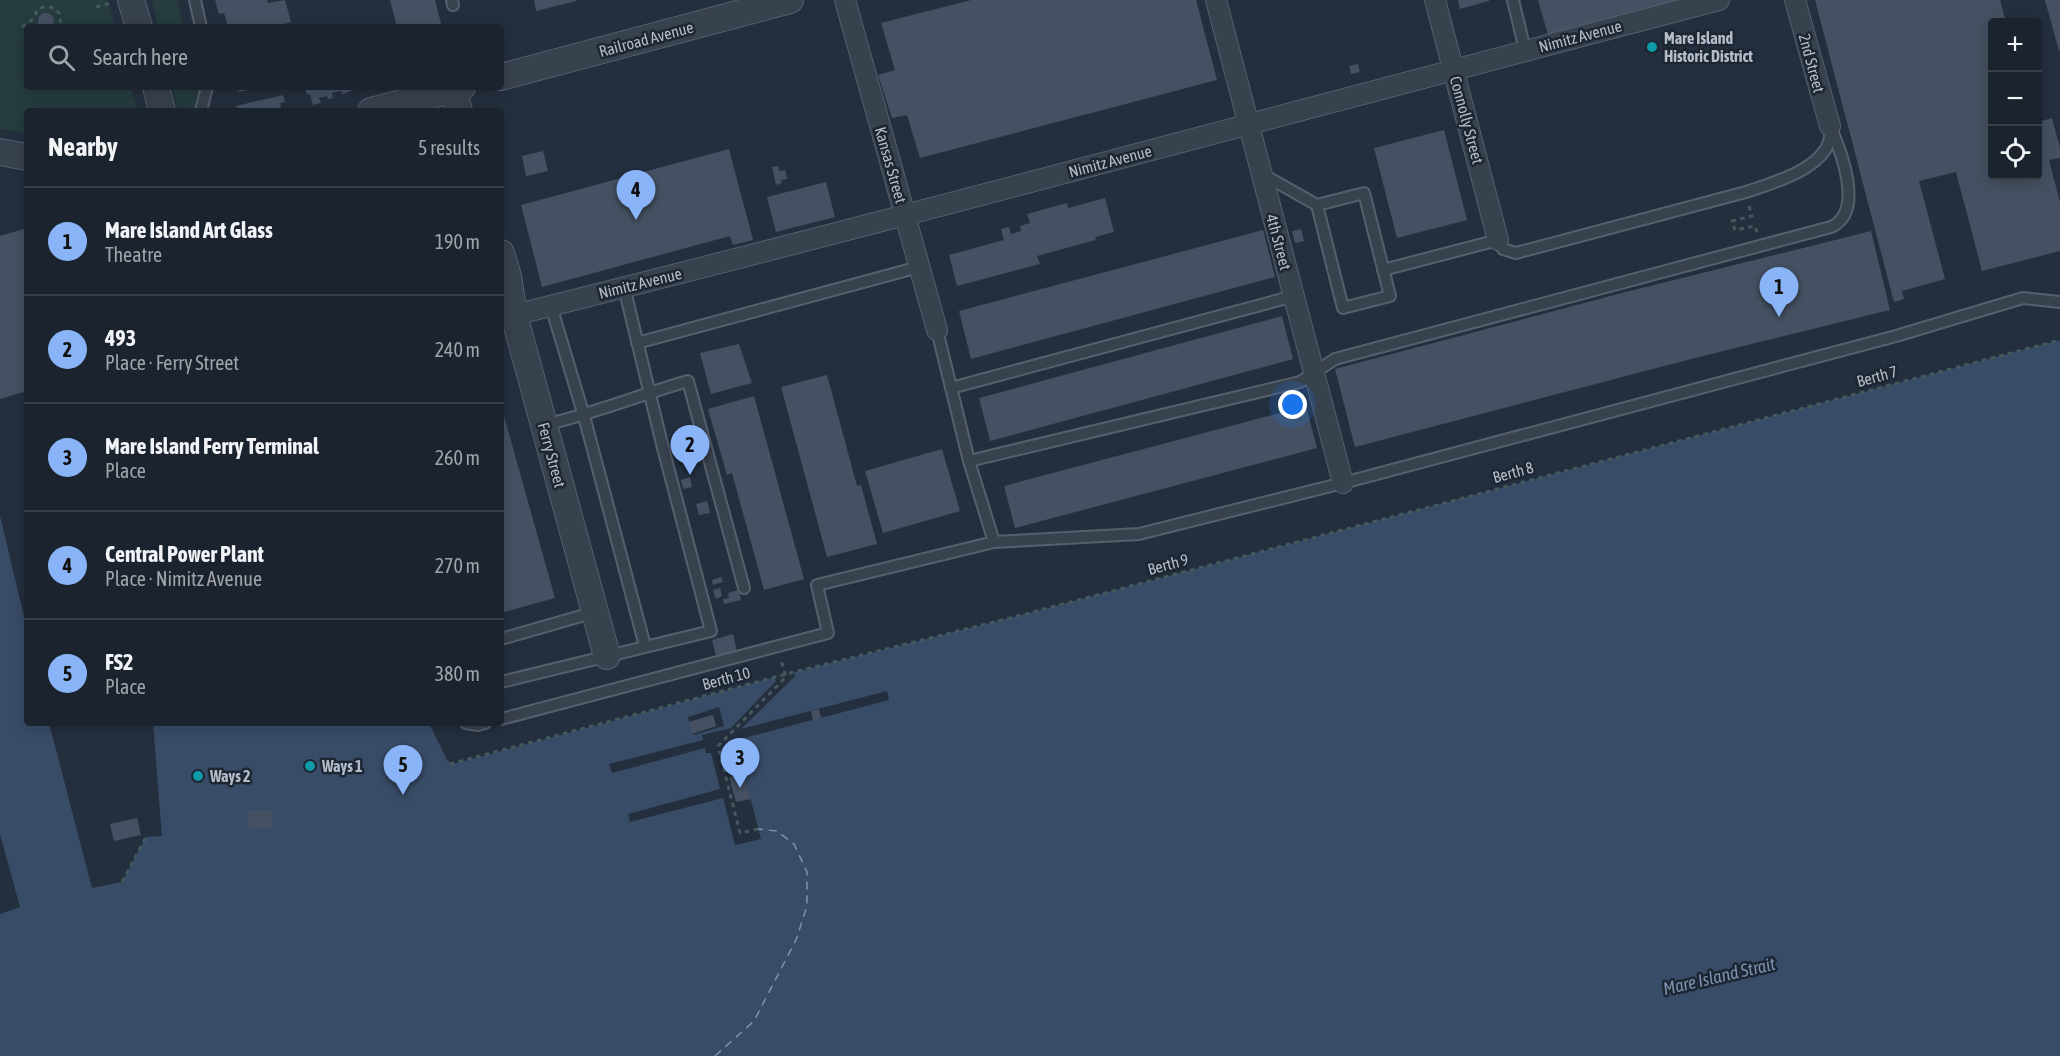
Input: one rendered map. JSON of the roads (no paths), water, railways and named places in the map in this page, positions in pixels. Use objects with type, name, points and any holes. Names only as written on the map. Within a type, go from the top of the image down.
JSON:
[{"type":"street","name":"Railroad Avenue","points":[[504,76],[790,0]]},
{"type":"street","name":"Kansas Street","points":[[844,0],[937,330]]},
{"type":"street","name":"4th Street","points":[[1216,0],[1343,483]]},
{"type":"street","name":"Connolly Street","points":[[1435,0],[1498,240]]},
{"type":"street","name":"Nimitz Avenue","points":[[507,315],[905,217],[1248,123],[1719,0]]},
{"type":"street","name":"2nd Street","points":[[1795,0],[1830,126]]},
{"type":"street","points":[[122,1],[137,24]]},
{"type":"street","points":[[157,90],[161,108]]},
{"type":"street","points":[[388,108],[458,96]]},
{"type":"street","points":[[0,152],[24,156]]},
{"type":"street","name":"Ferry Street","points":[[504,263],[508,276],[507,315],[544,425],[607,656]]},
{"type":"lane","points":[[195,0],[200,24]]},
{"type":"lane","points":[[1513,0],[1525,51]]},
{"type":"lane","points":[[202,108],[206,90]]},
{"type":"lane","points":[[969,460],[1300,382],[1335,359],[1839,224],[1848,211],[1848,203],[1843,160],[1830,126]]},
{"type":"lane","points":[[1383,270],[1498,240],[1503,249],[1516,253],[1782,181],[1819,158],[1829,144],[1830,126]]},
{"type":"lane","points":[[1262,174],[1317,206],[1343,308],[1390,296],[1364,193],[1317,206]]},
{"type":"lane","points":[[637,343],[919,267]]},
{"type":"lane","points":[[504,681],[711,631],[624,287]]},
{"type":"lane","points":[[951,388],[1294,296]]},
{"type":"lane","points":[[504,718],[828,633],[817,585],[994,542],[1139,534],[1343,483],[1896,336],[2023,298],[2060,302]]},
{"type":"lane","points":[[551,306],[584,416],[645,646]]},
{"type":"lane","points":[[937,330],[969,460],[994,542]]},
{"type":"lane","points":[[544,425],[584,416],[649,392],[688,381],[744,588]]},
{"type":"lane","points":[[504,638],[595,612]]},
{"type":"water","name":"Mare Island Strait","points":[[2060,340],[2060,1056],[0,1056],[0,914],[20,907],[0,834],[0,516],[24,616],[24,726],[50,726],[92,888],[122,882],[146,837],[162,836],[153,726],[430,726],[447,760],[453,764],[776,677],[1010,618]]},
{"type":"place","name":"Mare Island Historic District","points":[[1652,47]]},
{"type":"place","name":"Central Power Plant","points":[[636,220]]},
{"type":"place","name":"Mare Island Art Glass","points":[[1779,317]]},
{"type":"place","name":"493","points":[[690,475]]},
{"type":"place","name":"Ways 1","points":[[310,766]]},
{"type":"place","name":"Ways 2","points":[[198,776]]},
{"type":"place","name":"Mare Island Ferry Terminal","points":[[740,788]]},
{"type":"place","name":"FS2","points":[[403,795]]}]
